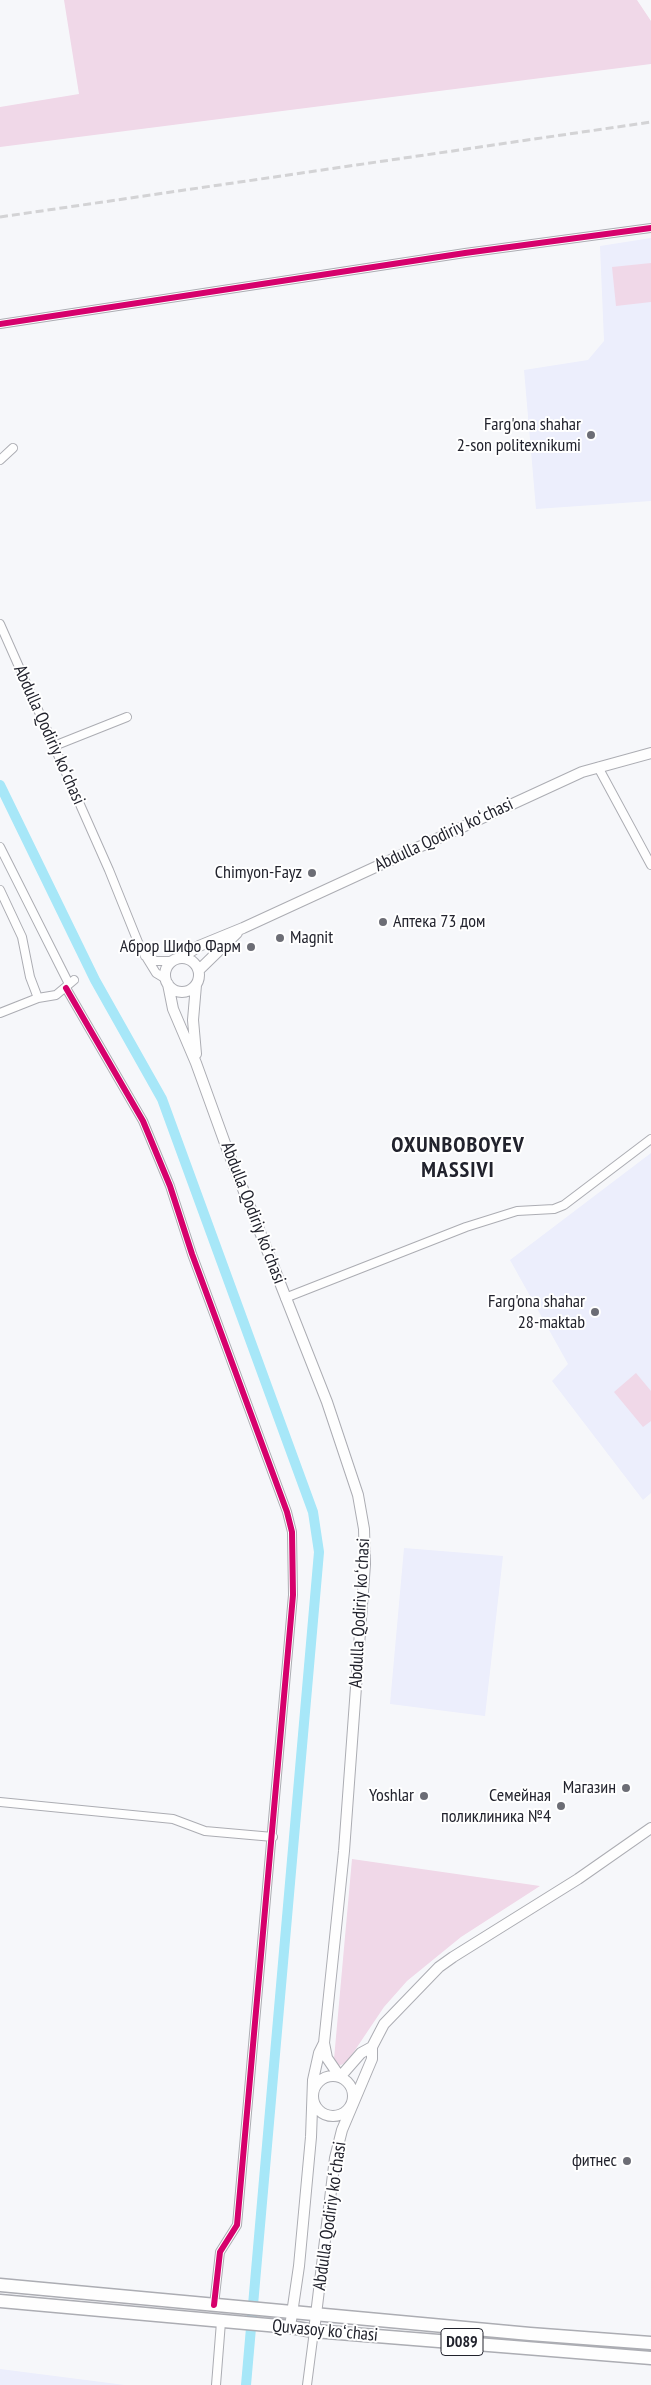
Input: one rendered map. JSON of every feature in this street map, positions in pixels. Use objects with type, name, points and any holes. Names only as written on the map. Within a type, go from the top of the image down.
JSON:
[{"type":"main road","points":[[0,2285],[216,2305]]},
{"type":"main road","name":"Quvasoy koʻchasi","points":[[0,2301],[290,2327],[314,2331],[651,2358]]},
{"type":"main road","name":"Quvasoy koʻchasi","points":[[216,2305],[530,2334],[651,2343]]},
{"type":"street","points":[[0,324],[456,254],[651,228]]},
{"type":"street","points":[[0,460],[13,448]]},
{"type":"street","name":"Abdulla Qodiriy koʻchasi","points":[[0,624],[145,956],[156,973],[167,982],[173,1008],[286,1298],[344,1452],[358,1495],[364,1529],[365,1564],[345,1841],[324,2043],[327,2058],[340,2077],[361,2053],[372,2047]]},
{"type":"street","points":[[54,746],[127,717]]},
{"type":"street","name":"Abdulla Qodiriy koʻchasi","points":[[177,959],[199,946],[241,929],[575,775],[651,753]]},
{"type":"street","points":[[598,767],[651,865]]},
{"type":"street","points":[[0,846],[69,984],[143,1121],[170,1186],[192,1254],[287,1512],[292,1532],[293,1595],[273,1837],[237,2225],[220,2252],[216,2305]]},
{"type":"street","points":[[0,890],[22,937],[30,977],[38,998]]},
{"type":"street","name":"Abdulla Qodiriy koʻchasi","points":[[196,1063],[193,1020],[199,970],[241,929]]},
{"type":"street","points":[[145,956],[156,961],[177,959],[192,961],[199,970]]},
{"type":"street","points":[[177,959],[166,969],[167,982],[182,992],[196,985]]},
{"type":"street","points":[[0,1013],[38,998],[56,995],[69,984]]},
{"type":"street","points":[[286,1298],[459,1229],[516,1211],[554,1208],[564,1205],[651,1139]]},
{"type":"street","points":[[0,1802],[173,1819],[205,1831],[273,1837]]},
{"type":"street","name":"Abdulla Qodiriy koʻchasi","points":[[314,2331],[318,2313],[335,2158],[353,2103],[372,2059],[372,2047],[384,2024],[438,1967],[578,1879],[651,1828]]},
{"type":"street","name":"Abdulla Qodiriy koʻchasi","points":[[290,2327],[301,2246],[313,2080],[319,2053],[324,2043]]},
{"type":"street","points":[[334,2076],[340,2077],[350,2085],[353,2103],[342,2113],[329,2115],[318,2109],[313,2097],[313,2090],[321,2080],[334,2076]]},
{"type":"street","points":[[216,2385],[226,2322]]},
{"type":"street","points":[[307,2385],[314,2331]]},
{"type":"shaded area","points":[[64,0],[637,0],[651,21],[651,64],[0,147],[0,107],[79,94]]},
{"type":"shaded area","name":"Farg'ona shahar 2-son politexnikumi","points":[[651,238],[651,501],[536,509],[524,370],[588,360],[604,341],[600,246]]},
{"type":"shaded area","points":[[651,263],[651,302],[616,306],[612,267]]},
{"type":"shaded area","name":"Farg'ona shahar 28-maktab","points":[[651,1153],[651,1493],[643,1500],[552,1381],[568,1364],[510,1260]]},
{"type":"shaded area","points":[[636,1373],[651,1391],[651,1421],[643,1427],[614,1392]]},
{"type":"shaded area","points":[[404,1548],[503,1556],[485,1716],[390,1704]]},
{"type":"shaded area","points":[[352,1859],[540,1886],[461,1937],[407,1981],[384,2007],[347,2062],[339,2066],[334,2059]]},
{"type":"shaded area","points":[[0,2369],[125,2385],[0,2385]]},
{"type":"waterway","points":[[0,785],[95,980],[162,1099],[313,1512],[319,1552],[246,2385]]},
{"type":"railway","points":[[0,217],[651,122]]},
{"type":"cycle path","points":[[0,324],[465,253],[651,228]]},
{"type":"cycle path","points":[[66,988],[143,1121],[170,1186],[192,1254],[287,1512],[292,1532],[293,1595],[237,2225],[220,2252],[214,2305]]},
{"type":"place","name":"Farg'ona shahar 2-son politexnikumi","points":[[591,435]]},
{"type":"place","name":"Chimyon-Fayz","points":[[312,873]]},
{"type":"place","name":"Аптека 73 дом","points":[[383,922]]},
{"type":"place","name":"Magnit","points":[[280,938]]},
{"type":"place","name":"Аброр Шифо Фарм","points":[[251,947]]},
{"type":"place","name":"Farg'ona shahar 28-maktab","points":[[595,1312]]},
{"type":"place","name":"Магазин","points":[[626,1788]]},
{"type":"place","name":"Yoshlar","points":[[424,1796]]},
{"type":"place","name":"Семейная поликлиника №4","points":[[561,1806]]},
{"type":"place","name":"фитнес","points":[[627,2161]]},
{"type":"district","name":"OXUNBOBOYEV MASSIVI","points":[[458,1158]]}]
